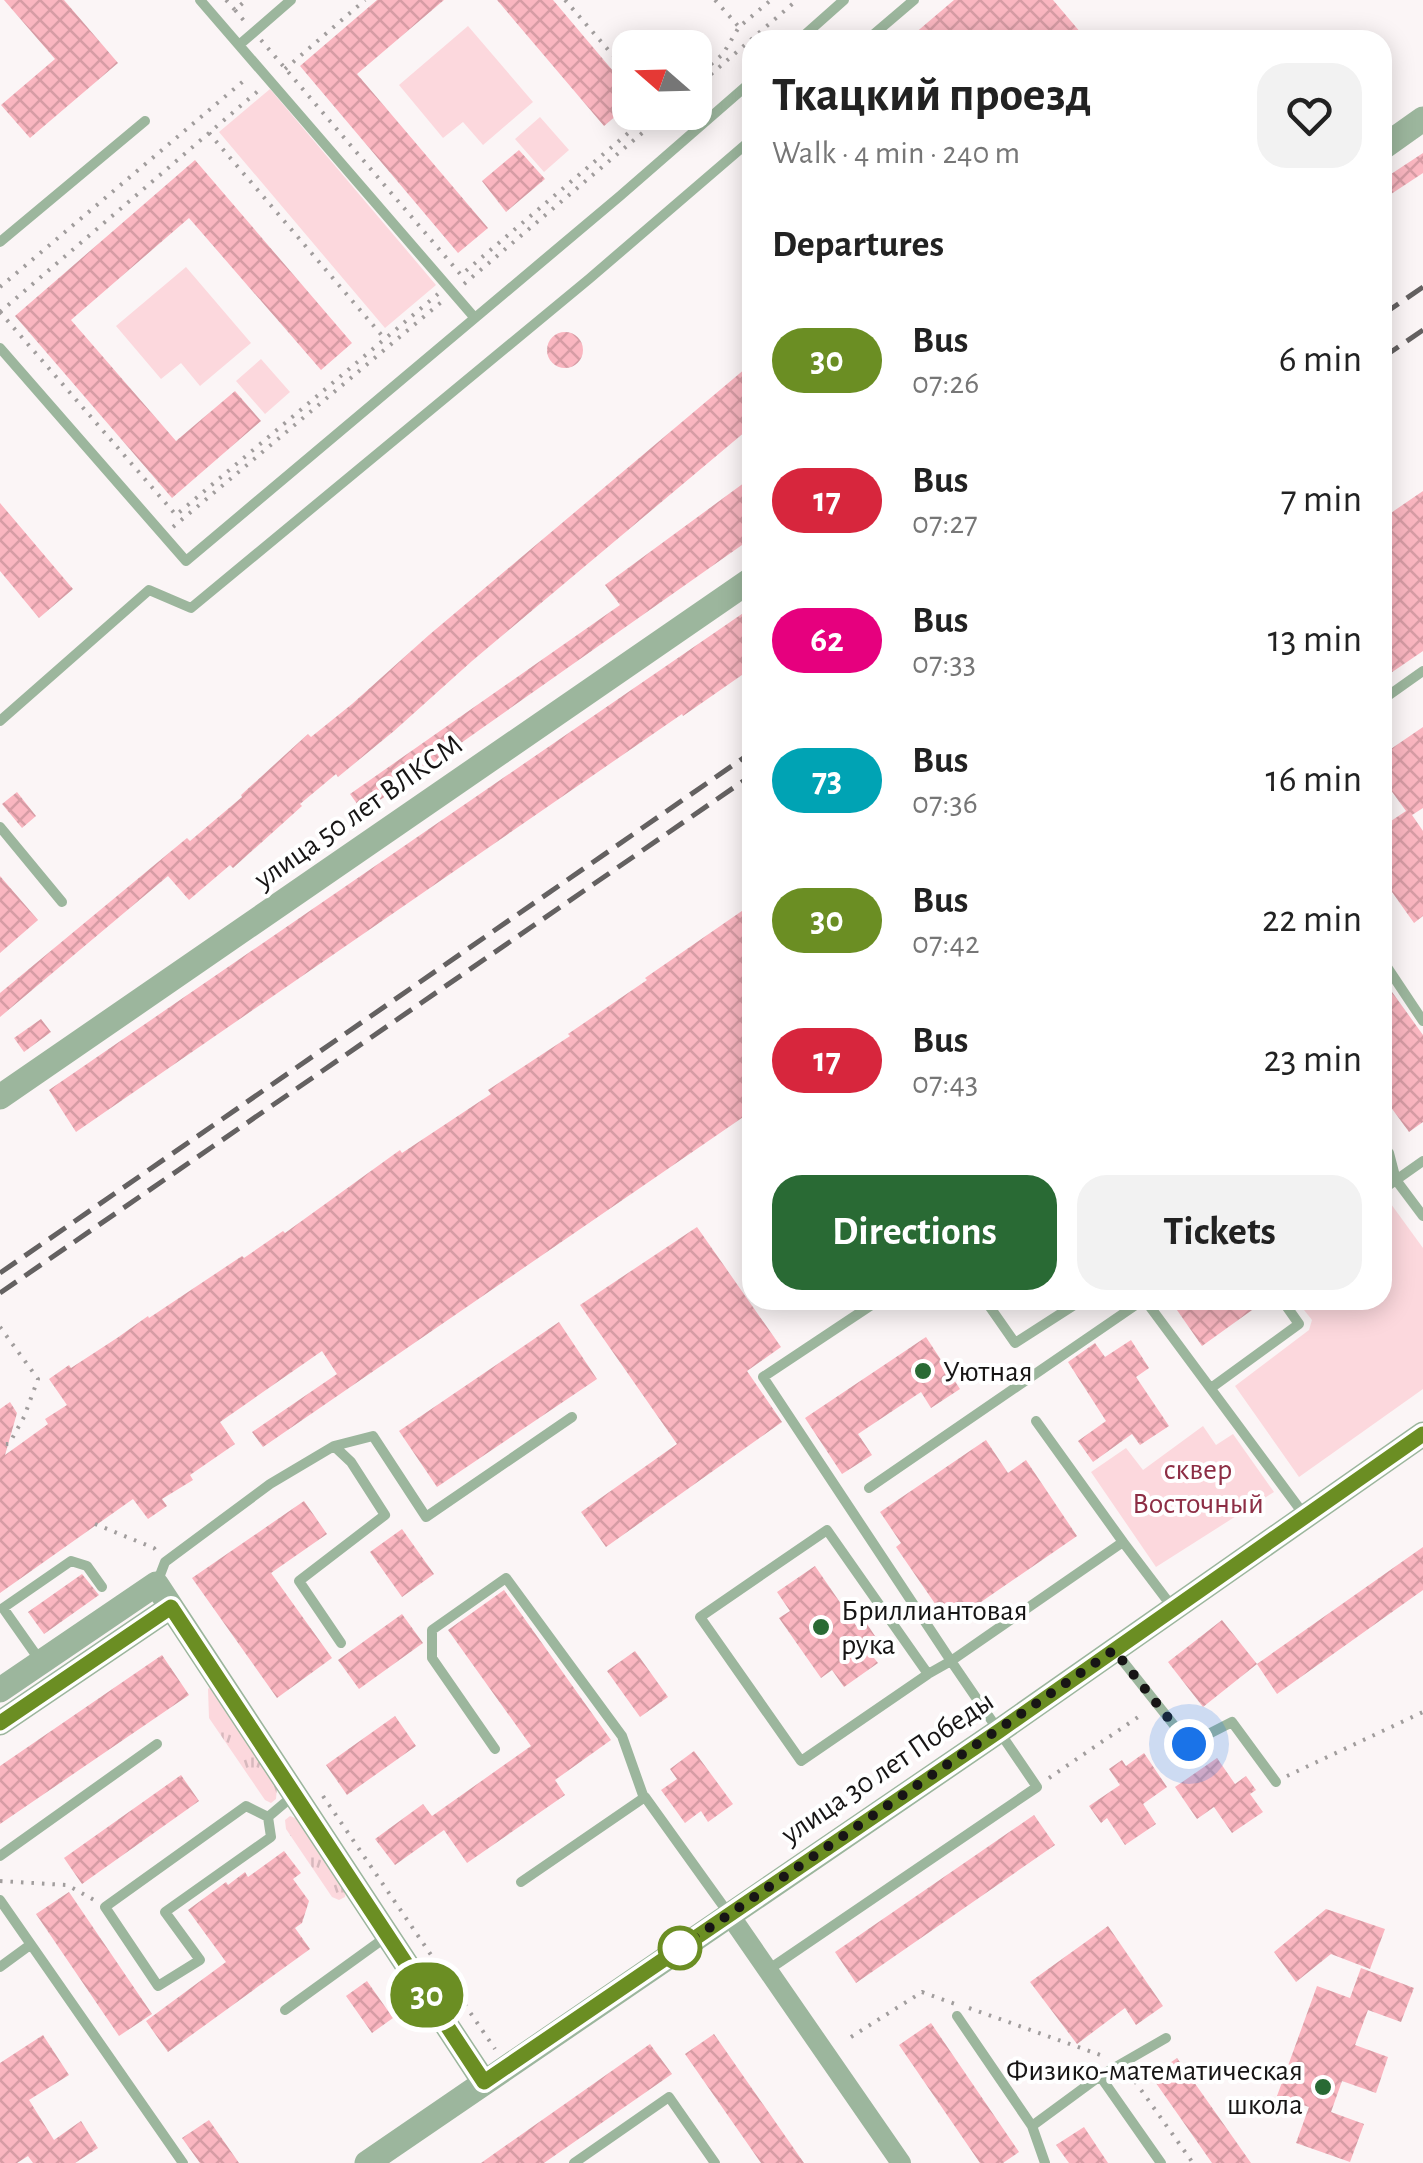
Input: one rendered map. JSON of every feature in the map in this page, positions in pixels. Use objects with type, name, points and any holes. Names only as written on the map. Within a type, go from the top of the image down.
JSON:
[{"type":"street","points":[[1392,141],[1423,119]]},
{"type":"street","name":"улица 50 лет ВЛКСМ","points":[[0,1097],[742,586]]},
{"type":"street","name":"улица 30 лет Победы","points":[[375,2161],[1423,1434]]},
{"type":"street","points":[[0,1690],[160,1573],[171,1607],[307,1792],[388,1936],[484,2082]]},
{"type":"street","points":[[0,1723],[171,1607]]},
{"type":"street","points":[[729,1914],[901,2163]]},
{"type":"lane","points":[[200,0],[474,318]]},
{"type":"lane","points":[[238,46],[291,0]]},
{"type":"lane","points":[[810,30],[844,0]]},
{"type":"lane","points":[[879,30],[914,0]]},
{"type":"lane","points":[[0,348],[186,561],[742,89]]},
{"type":"lane","points":[[0,242],[146,122]]},
{"type":"lane","points":[[0,721],[149,590],[191,608],[589,279],[742,147]]},
{"type":"lane","points":[[1392,693],[1423,671]]},
{"type":"lane","points":[[0,827],[62,902]]},
{"type":"lane","points":[[1392,976],[1423,1021]]},
{"type":"lane","points":[[1392,1183],[1423,1161]]},
{"type":"lane","points":[[1392,1165],[1396,1180],[1423,1216]]},
{"type":"lane","points":[[768,1970],[1037,1786],[763,1377],[864,1310]]},
{"type":"lane","points":[[992,1310],[1015,1344],[1067,1310]]},
{"type":"lane","points":[[869,1488],[1129,1310]]},
{"type":"lane","points":[[1152,1310],[1305,1516]]},
{"type":"lane","points":[[1211,1388],[1299,1324],[1289,1310]]},
{"type":"lane","points":[[160,1573],[270,1484],[334,1446],[373,1436],[426,1517],[572,1417]]},
{"type":"lane","points":[[1036,1420],[1174,1608]]},
{"type":"lane","points":[[334,1446],[352,1462],[385,1515],[299,1581],[341,1643]]},
{"type":"lane","points":[[928,1674],[828,1530],[700,1617],[801,1761],[1124,1542]]},
{"type":"lane","points":[[42,1662],[3,1608],[72,1561],[87,1566],[102,1587]]},
{"type":"lane","points":[[496,1749],[432,1658],[432,1630],[506,1578],[622,1736],[644,1798],[729,1914]]},
{"type":"lane","points":[[1114,1650],[1189,1744],[1232,1722],[1276,1782]]},
{"type":"lane","points":[[0,1856],[156,1744]]},
{"type":"lane","points":[[268,1817],[307,1792]]},
{"type":"lane","points":[[521,1882],[644,1798]]},
{"type":"lane","points":[[246,1806],[268,1817],[272,1836],[165,1912],[200,1960],[158,1986],[106,1907],[246,1806]]},
{"type":"lane","points":[[0,1900],[183,2163]]},
{"type":"lane","points":[[285,2010],[388,1936]]},
{"type":"lane","points":[[0,1966],[30,1945]]},
{"type":"lane","points":[[957,2016],[1032,2126],[1045,2163]]},
{"type":"lane","points":[[1032,2126],[1100,2076],[1166,2038]]},
{"type":"lane","points":[[1100,2076],[1161,2163]]},
{"type":"lane","points":[[574,2163],[669,2097],[714,2163]]},
{"type":"path","points":[[226,0],[460,275],[632,130]]},
{"type":"path","points":[[235,10],[246,0]]},
{"type":"path","points":[[365,0],[0,312],[176,514],[384,339],[450,289]]},
{"type":"path","points":[[565,0],[612,54]]},
{"type":"path","points":[[716,0],[739,27]]},
{"type":"path","points":[[712,63],[723,54],[739,27],[771,0]]},
{"type":"path","points":[[762,30],[797,0]]},
{"type":"path","points":[[712,73],[742,47]]},
{"type":"path","points":[[0,287],[258,68]]},
{"type":"path","points":[[174,528],[450,289],[645,130]]},
{"type":"path","points":[[209,132],[384,339]]},
{"type":"path","points":[[0,1327],[38,1379],[9,1444],[0,1444]]},
{"type":"path","points":[[96,1524],[154,1548],[160,1573]]},
{"type":"path","points":[[1037,1786],[1157,1704]]},
{"type":"path","points":[[1276,1782],[1423,1712]]},
{"type":"path","points":[[307,1792],[507,2066]]},
{"type":"path","points":[[0,1881],[67,1885],[106,1907]]},
{"type":"path","points":[[851,2037],[922,1992],[1122,2063],[1193,2163]]},
{"type":"green space","points":[[468,26],[533,102],[483,145],[463,122],[443,138],[399,85]]},
{"type":"green space","points":[[270,89],[436,285],[385,328],[219,132]]},
{"type":"green space","points":[[540,117],[569,150],[544,172],[515,139]]},
{"type":"green space","points":[[186,267],[251,343],[200,386],[181,363],[161,379],[116,326]]},
{"type":"green space","points":[[261,359],[290,392],[265,414],[236,381]]},
{"type":"green space","name":"сквер Восточный","points":[[1392,1205],[1423,1248],[1423,1389],[1299,1477],[1235,1386],[1309,1330],[1312,1320],[1304,1310],[1392,1310]]},
{"type":"green space","name":"сквер Восточный","points":[[1203,1426],[1216,1445],[1233,1434],[1274,1492],[1156,1567],[1091,1472],[1126,1448],[1143,1470]]},
{"type":"green space","points":[[214,1683],[277,1787],[276,1799],[271,1803],[265,1800],[209,1718],[208,1689]]},
{"type":"green space","points":[[290,1816],[298,1819],[346,1890],[345,1897],[332,1897],[286,1829],[285,1820]]},
{"type":"building","points":[[4,0],[64,0],[118,63],[30,138],[1,105],[55,59]]},
{"type":"building","points":[[377,0],[444,0],[357,74],[488,228],[458,253],[300,66]]},
{"type":"building","points":[[497,0],[553,0],[612,70],[612,119],[604,126]]},
{"type":"building","points":[[954,0],[1053,0],[1078,30],[919,30]]},
{"type":"building","points":[[519,150],[545,179],[506,212],[482,181]]},
{"type":"building","points":[[1423,153],[1423,173],[1392,193],[1392,173]]},
{"type":"building","points":[[195,160],[352,343],[321,370],[189,218],[71,320],[176,441],[235,391],[261,421],[172,498],[15,316]]},
{"type":"building","points":[[565,332],[577,338],[583,350],[577,362],[565,368],[553,362],[547,350],[553,338]]},
{"type":"building","points":[[742,371],[742,434],[394,731],[300,804],[233,868],[230,865],[189,900],[168,876],[0,1017],[0,993],[187,838],[190,841],[308,734],[311,737],[352,704]]},
{"type":"building","points":[[742,484],[742,545],[363,812],[350,794],[620,605],[605,585]]},
{"type":"building","points":[[1423,491],[1423,651],[1392,672],[1392,512]]},
{"type":"building","points":[[0,503],[73,589],[39,618],[0,571]]},
{"type":"building","points":[[742,614],[742,675],[683,716],[76,1132],[49,1090]]},
{"type":"building","points":[[1423,727],[1423,808],[1412,815],[1423,831],[1423,916],[1414,923],[1392,892],[1392,820],[1406,811],[1392,792],[1392,748]]},
{"type":"building","points":[[17,792],[36,816],[22,828],[2,804]]},
{"type":"building","points":[[0,876],[38,920],[0,953]]},
{"type":"building","points":[[742,911],[742,1118],[263,1447],[252,1432],[337,1374],[322,1351],[220,1422],[235,1444],[190,1475],[193,1480],[162,1499],[167,1506],[148,1519],[133,1499],[0,1593],[0,1409],[10,1402],[17,1413],[5,1455],[67,1405],[49,1379],[242,1256],[285,1233],[400,1150],[402,1153],[491,1094],[488,1090],[570,1036]]},
{"type":"building","points":[[1392,992],[1423,1035],[1423,1122],[1409,1132],[1392,1109]]},
{"type":"building","points":[[41,1019],[51,1032],[24,1052],[14,1038]]},
{"type":"building","points":[[697,1227],[742,1291],[742,1310],[755,1310],[781,1347],[747,1371],[782,1422],[606,1547],[581,1512],[677,1444],[580,1305]]},
{"type":"building","points":[[1177,1310],[1252,1310],[1202,1346]]},
{"type":"building","points":[[559,1322],[597,1379],[437,1487],[399,1431]]},
{"type":"building","points":[[926,1337],[960,1389],[931,1408],[921,1392],[858,1434],[872,1455],[842,1474],[805,1418]]},
{"type":"building","points":[[1131,1340],[1149,1368],[1136,1377],[1169,1426],[1140,1445],[1132,1434],[1093,1462],[1078,1441],[1106,1421],[1068,1362],[1095,1343],[1105,1357]]},
{"type":"building","points":[[986,1440],[1008,1473],[1026,1460],[1077,1536],[949,1624],[896,1547],[901,1543],[880,1512]]},
{"type":"building","points":[[304,1501],[327,1534],[271,1573],[332,1658],[277,1698],[192,1578]]},
{"type":"building","points":[[402,1529],[434,1574],[402,1597],[370,1552]]},
{"type":"building","points":[[1423,1547],[1423,1590],[1277,1694],[1257,1664]]},
{"type":"building","name":"Бриллиантовая рука","points":[[815,1566],[859,1630],[867,1624],[885,1651],[874,1658],[878,1663],[844,1687],[832,1670],[821,1678],[779,1618],[790,1611],[777,1592]]},
{"type":"building","points":[[82,1574],[99,1595],[44,1634],[28,1612]]},
{"type":"building","points":[[504,1590],[611,1740],[555,1780],[565,1795],[467,1863],[444,1830],[395,1865],[375,1839],[423,1804],[432,1816],[531,1746],[448,1630]]},
{"type":"building","points":[[402,1614],[423,1643],[359,1689],[338,1660]]},
{"type":"building","points":[[1222,1620],[1257,1664],[1203,1707],[1168,1662]]},
{"type":"building","points":[[635,1651],[668,1697],[640,1717],[607,1671]]},
{"type":"building","points":[[162,1655],[189,1695],[0,1824],[0,1766]]},
{"type":"building","points":[[395,1716],[416,1746],[347,1795],[326,1765]]},
{"type":"building","points":[[694,1751],[733,1804],[708,1822],[701,1811],[685,1823],[661,1790],[677,1779],[670,1769]]},
{"type":"building","points":[[1144,1753],[1167,1787],[1143,1804],[1156,1824],[1125,1845],[1107,1818],[1101,1823],[1089,1806],[1120,1785],[1109,1769],[1122,1760],[1126,1766]]},
{"type":"building","points":[[1217,1758],[1235,1784],[1246,1776],[1256,1790],[1250,1794],[1263,1812],[1232,1833],[1214,1807],[1197,1819],[1175,1787]]},
{"type":"building","points":[[181,1775],[199,1801],[82,1884],[64,1858]]},
{"type":"building","points":[[1034,1815],[1055,1845],[856,1983],[835,1952]]},
{"type":"building","points":[[284,1851],[301,1873],[293,1879],[309,1901],[302,1923],[295,1928],[310,1949],[168,2052],[146,2021],[226,1962],[188,1910],[226,1882],[228,1885],[245,1872],[248,1877]]},
{"type":"building","points":[[69,1892],[152,2014],[119,2036],[36,1914]]},
{"type":"building","points":[[1326,1909],[1385,1929],[1370,1969],[1331,1954],[1296,1982],[1274,1952]]},
{"type":"building","points":[[1108,1926],[1163,2006],[1136,2025],[1125,2008],[1077,2044],[1030,1982]]},
{"type":"building","points":[[1361,1968],[1414,1988],[1401,2022],[1368,2010],[1355,2045],[1388,2057],[1376,2093],[1342,2081],[1331,2112],[1364,2124],[1350,2162],[1296,2143],[1309,2107],[1277,2096],[1317,1986],[1350,1998]]},
{"type":"building","points":[[367,1981],[393,2018],[372,2033],[346,1996]]},
{"type":"building","points":[[931,2023],[1019,2152],[1003,2163],[980,2163],[899,2045]]},
{"type":"building","points":[[714,2034],[804,2163],[761,2163],[685,2054]]},
{"type":"building","points":[[43,2035],[69,2075],[29,2100],[54,2140],[81,2121],[98,2148],[75,2163],[33,2163],[28,2156],[17,2163],[0,2163],[0,2063]]},
{"type":"building","points":[[650,2044],[672,2074],[544,2163],[481,2163]]},
{"type":"building","points":[[1177,2058],[1251,2163],[1212,2163],[1151,2076]]},
{"type":"building","points":[[209,2120],[239,2163],[200,2163],[182,2138]]},
{"type":"building","points":[[1084,2127],[1108,2163],[1069,2163],[1056,2145]]},
{"type":"railway","points":[[1392,308],[1423,287]]},
{"type":"railway","points":[[1392,351],[1423,330]]},
{"type":"railway","points":[[0,1273],[742,759]]},
{"type":"railway","points":[[0,1293],[742,782]]},
{"type":"bus line","name":"30","points":[[0,1723],[171,1607],[484,2082],[999,1731],[1423,1434]]},
{"type":"place","name":"Уютная","points":[[923,1371]]},
{"type":"place","name":"Бриллиантовая рука","points":[[821,1627]]},
{"type":"place","name":"Физико-математическая школа","points":[[1323,2087]]},
{"type":"route","points":[[680,1948],[1114,1650],[1189,1744]]}]
